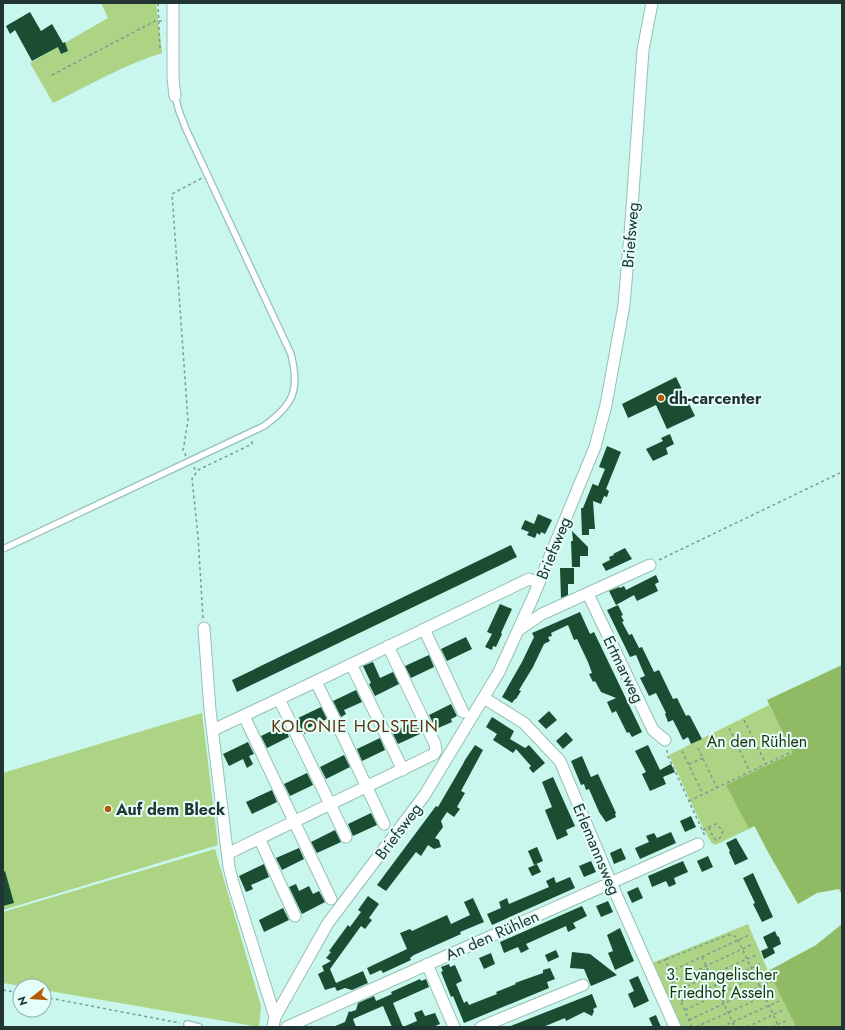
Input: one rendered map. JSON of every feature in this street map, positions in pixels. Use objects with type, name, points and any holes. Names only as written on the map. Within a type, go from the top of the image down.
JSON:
[{"type":"street","points":[[173,3],[173,65],[176,96]]},
{"type":"street","name":"Briefsweg","points":[[274,1022],[328,923],[424,796],[499,672],[534,595],[595,448],[612,377],[624,298],[643,50],[652,3]]},
{"type":"street","points":[[518,631],[528,622],[556,608],[650,565]]},
{"type":"street","points":[[213,730],[529,579],[539,583]]},
{"type":"street","name":"Ertmarweg","points":[[588,594],[653,730],[665,740]]},
{"type":"street","points":[[534,595],[542,605],[556,608]]},
{"type":"street","points":[[204,628],[213,730],[230,867],[233,883],[274,1022]]},
{"type":"street","points":[[424,629],[463,712]]},
{"type":"street","points":[[229,853],[430,757],[436,751],[435,744],[388,646]]},
{"type":"street","points":[[351,664],[403,770]]},
{"type":"street","points":[[316,682],[384,824]]},
{"type":"street","name":"Erlemannsweg","points":[[484,698],[524,723],[560,762],[611,883],[675,1027]]},
{"type":"street","points":[[280,699],[346,837]]},
{"type":"street","points":[[244,716],[331,899]]},
{"type":"street","points":[[259,838],[295,916]]},
{"type":"street","name":"An den Rühlen","points":[[287,1027],[611,883],[701,840]]},
{"type":"street","points":[[428,964],[454,1027]]},
{"type":"street","points":[[481,1027],[583,985]]},
{"type":"lane","points":[[3,549],[264,426],[276,418],[286,407],[292,397],[296,372],[291,354],[186,129],[179,111],[176,96]]},
{"type":"lane","points":[[187,1024],[199,1027]]},
{"type":"path","points":[[158,3],[160,21],[160,50]]},
{"type":"path","points":[[52,75],[155,21],[160,21]]},
{"type":"path","points":[[191,461],[186,457],[183,450],[186,442],[185,433],[188,421],[172,194],[207,175]]},
{"type":"path","points":[[204,628],[198,536],[192,478],[198,470],[252,444],[250,433]]},
{"type":"path","points":[[650,565],[842,472]]},
{"type":"path","points":[[744,720],[766,764]]},
{"type":"path","points":[[729,728],[750,772]]},
{"type":"path","points":[[665,740],[668,756],[702,830],[701,840]]},
{"type":"path","points":[[698,748],[717,788]]},
{"type":"path","points":[[682,751],[703,794]]},
{"type":"path","points":[[689,801],[789,753]]},
{"type":"path","points":[[689,764],[703,758]]},
{"type":"path","points":[[702,830],[708,827],[716,824],[723,831],[723,834],[716,840],[708,827]]},
{"type":"path","points":[[692,1027],[668,972],[667,959],[728,935],[736,936],[780,1027]]},
{"type":"path","points":[[668,972],[749,935]]},
{"type":"path","points":[[672,982],[753,944]]},
{"type":"path","points":[[676,991],[758,954]]},
{"type":"path","points":[[702,957],[735,1027]]},
{"type":"path","points":[[680,1001],[762,963]]},
{"type":"path","points":[[685,1010],[766,972]]},
{"type":"path","points":[[689,1020],[772,981]]},
{"type":"path","points":[[696,1027],[776,991]]},
{"type":"path","points":[[52,998],[187,1024]]},
{"type":"path","points":[[722,1027],[779,1000]]},
{"type":"path","points":[[747,1027],[784,1010]]},
{"type":"path","points":[[772,1027],[788,1020]]},
{"type":"green space","points":[[101,3],[156,3],[162,53],[120,69],[53,103],[30,63],[108,18]]},
{"type":"green space","points":[[842,665],[842,895],[839,889],[817,893],[798,904],[756,829],[754,826],[749,829],[726,785],[793,753],[767,700]]},
{"type":"green space","name":"An den Rühlen","points":[[769,705],[794,753],[727,785],[749,829],[715,845],[711,842],[703,828],[669,755]]},
{"type":"green space","name":"Auf dem Bleck","points":[[202,713],[218,845],[3,910],[3,773]]},
{"type":"green space","points":[[215,849],[261,1006],[259,1027],[52,991],[52,978],[12,978],[12,984],[3,983],[3,912]]},
{"type":"green space","name":"3. Evangelischer Friedhof Asseln","points":[[748,924],[768,971],[796,1027],[680,1027],[652,963]]},
{"type":"green space","points":[[842,924],[842,1027],[796,1027],[768,971],[816,945]]},
{"type":"building","points":[[30,12],[41,31],[52,24],[63,43],[65,42],[68,51],[61,54],[58,47],[32,61],[15,30],[10,34],[6,26]]},
{"type":"building","name":"dh-carcenter","points":[[676,377],[695,416],[667,429],[656,405],[628,418],[622,404]]},
{"type":"building","points":[[670,434],[674,444],[666,448],[668,454],[653,461],[646,449],[663,441],[661,438]]},
{"type":"building","points":[[607,446],[621,452],[606,489],[609,491],[607,497],[604,496],[601,504],[593,501],[595,529],[589,529],[589,535],[582,535],[581,508],[583,508],[593,483],[598,486],[605,469],[599,467]]},
{"type":"building","points":[[538,514],[552,520],[545,534],[541,532],[540,535],[537,533],[535,538],[527,535],[529,532],[521,529],[525,520],[534,524]]},
{"type":"building","points":[[572,531],[588,547],[588,556],[580,556],[580,567],[572,567]]},
{"type":"building","points":[[511,545],[517,557],[237,692],[232,680]]},
{"type":"building","points":[[625,548],[632,559],[606,571],[602,564],[610,560],[609,557],[614,555],[613,554]]},
{"type":"building","points":[[560,568],[574,568],[574,584],[568,584],[568,595],[561,598]]},
{"type":"building","points":[[656,575],[659,582],[655,584],[658,591],[637,601],[634,595],[616,605],[609,591],[624,586],[626,590]]},
{"type":"building","points":[[500,604],[512,609],[496,647],[493,646],[492,650],[485,647],[492,634],[487,632]]},
{"type":"building","points":[[618,605],[623,615],[621,616],[624,621],[622,622],[629,635],[632,634],[639,648],[642,647],[654,672],[659,670],[673,699],[677,698],[686,716],[690,716],[702,739],[691,744],[688,737],[683,740],[673,720],[668,722],[666,713],[656,693],[649,696],[640,678],[645,676],[636,655],[630,657],[607,610]]},
{"type":"building","points":[[580,612],[590,634],[594,632],[642,732],[632,737],[629,732],[627,733],[616,711],[612,713],[607,702],[616,698],[601,692],[595,681],[593,682],[589,674],[592,673],[588,662],[577,639],[574,640],[568,625],[551,633],[552,636],[548,637],[550,641],[544,644],[533,667],[519,690],[521,691],[516,699],[512,703],[502,697],[534,637],[532,633]]},
{"type":"building","points":[[466,637],[472,649],[447,661],[441,649]]},
{"type":"building","points":[[429,655],[434,667],[411,678],[405,666]]},
{"type":"building","points":[[373,662],[380,678],[393,672],[399,684],[375,696],[363,666]]},
{"type":"building","points":[[356,690],[362,702],[344,710],[346,714],[341,717],[333,701]]},
{"type":"building","points":[[451,704],[457,716],[451,719],[452,722],[436,729],[429,715]]},
{"type":"building","points":[[321,707],[327,719],[308,728],[310,731],[304,734],[296,719]]},
{"type":"building","points":[[549,711],[557,720],[546,729],[538,721]]},
{"type":"building","points":[[492,717],[514,731],[510,739],[525,748],[529,745],[545,763],[533,773],[529,768],[531,766],[516,749],[513,753],[493,740],[497,734],[486,727]]},
{"type":"building","points":[[416,721],[422,733],[398,744],[392,732]]},
{"type":"building","points":[[284,725],[289,737],[267,748],[261,736]]},
{"type":"building","points":[[566,732],[573,740],[563,749],[556,741]]},
{"type":"building","points":[[380,738],[385,750],[362,761],[357,749]]},
{"type":"building","points":[[248,742],[254,754],[249,756],[253,764],[247,768],[243,759],[229,766],[223,754]]},
{"type":"building","points":[[475,745],[483,750],[461,791],[465,793],[457,807],[460,809],[454,817],[447,812],[441,821],[443,827],[435,838],[439,840],[441,847],[434,849],[428,845],[421,856],[416,852],[386,891],[377,885],[436,806],[438,807]]},
{"type":"building","points":[[648,745],[660,770],[671,764],[675,772],[663,777],[666,784],[650,791],[642,774],[646,772],[635,751]]},
{"type":"building","points":[[344,755],[350,767],[326,779],[320,767]]},
{"type":"building","points":[[582,756],[591,777],[598,774],[616,813],[616,817],[606,822],[599,812],[589,789],[586,790],[584,784],[581,785],[571,761]]},
{"type":"building","points":[[307,773],[313,785],[290,796],[284,784]]},
{"type":"building","points":[[553,777],[575,826],[566,830],[568,835],[557,840],[545,810],[552,807],[542,782]]},
{"type":"building","points":[[272,790],[277,802],[252,814],[246,802]]},
{"type":"building","points":[[371,813],[377,825],[353,836],[348,824]]},
{"type":"building","points":[[691,816],[696,827],[685,832],[680,821]]},
{"type":"building","points":[[335,830],[341,842],[317,853],[311,842]]},
{"type":"building","points":[[671,832],[676,843],[640,859],[635,848],[649,842],[646,836],[654,833],[657,838]]},
{"type":"building","points":[[736,838],[748,859],[735,865],[726,843]]},
{"type":"building","points":[[537,847],[543,861],[534,865],[528,851]]},
{"type":"building","points":[[299,848],[304,859],[282,870],[276,858]]},
{"type":"building","points":[[621,848],[626,859],[614,864],[610,853]]},
{"type":"building","points":[[708,856],[713,867],[702,872],[697,861]]},
{"type":"building","points":[[591,861],[596,872],[584,877],[579,866]]},
{"type":"building","points":[[683,861],[688,872],[674,878],[676,884],[669,887],[666,881],[652,887],[648,876]]},
{"type":"building","points":[[264,864],[269,877],[251,885],[253,889],[246,892],[239,876]]},
{"type":"building","points":[[537,864],[541,872],[532,876],[528,868]]},
{"type":"building","points":[[5,871],[14,903],[3,906],[3,872]]},
{"type":"building","points":[[753,873],[773,917],[762,922],[743,878]]},
{"type":"building","points":[[554,877],[556,883],[570,877],[575,888],[492,925],[487,914],[501,908],[499,902],[507,898],[509,904],[549,887],[546,881]]},
{"type":"building","points":[[296,884],[299,891],[309,886],[313,894],[319,891],[325,902],[302,914],[289,887]]},
{"type":"building","points":[[638,887],[643,898],[632,903],[627,892]]},
{"type":"building","points":[[368,896],[379,904],[369,918],[372,920],[365,929],[361,926],[330,969],[336,983],[363,971],[368,983],[352,990],[345,988],[337,991],[335,987],[325,990],[318,974],[324,971],[322,966],[331,961],[326,958],[331,952],[329,951],[348,925],[350,927],[361,912],[358,910]]},
{"type":"building","points":[[473,898],[484,922],[414,955],[410,958],[411,960],[383,973],[381,970],[370,975],[367,968],[407,949],[400,933],[410,929],[412,931],[447,915],[451,924],[470,915],[464,902]]},
{"type":"building","points":[[608,901],[613,912],[601,917],[596,906]]},
{"type":"building","points":[[582,906],[587,916],[573,923],[576,928],[568,932],[566,926],[526,944],[529,949],[521,953],[518,947],[504,953],[500,942]]},
{"type":"building","points":[[283,908],[289,920],[264,932],[259,920]]},
{"type":"building","points":[[620,928],[634,961],[615,970],[608,953],[613,951],[607,935]]},
{"type":"building","points":[[775,931],[781,944],[773,948],[775,953],[764,959],[761,951],[768,948],[763,937]]},
{"type":"building","points":[[556,950],[559,957],[548,962],[545,955]]},
{"type":"building","points":[[572,952],[590,954],[617,975],[591,986],[584,969],[570,968]]},
{"type":"building","points":[[491,953],[495,964],[484,969],[479,958]]},
{"type":"building","points":[[449,964],[450,967],[455,965],[462,981],[456,984],[464,1003],[467,1001],[469,1005],[497,994],[496,992],[516,984],[515,983],[543,973],[543,970],[550,968],[555,979],[547,982],[549,988],[464,1023],[441,972],[443,971],[441,967]]},
{"type":"building","points":[[638,976],[649,1001],[634,1008],[628,994],[634,991],[629,980]]},
{"type":"building","points":[[420,979],[421,981],[426,979],[429,987],[393,1003],[403,1027],[392,1027],[383,1006],[353,1019],[356,1027],[333,1027],[345,1022],[349,1011],[356,1010],[358,1003],[374,996],[376,1001],[392,994],[391,992]]},
{"type":"building","points":[[592,994],[597,1007],[593,1009],[594,1011],[592,1016],[584,1012],[566,1021],[565,1018],[543,1027],[508,1027]]},
{"type":"building","points":[[422,1010],[425,1016],[435,1013],[440,1024],[433,1027],[403,1027],[417,1021],[414,1013]]},
{"type":"building","points":[[656,1015],[661,1027],[653,1027],[649,1018]]},
{"type":"place","name":"dh-carcenter","points":[[661,398]]},
{"type":"place","name":"Auf dem Bleck","points":[[108,809]]},
{"type":"district","name":"KOLONIE HOLSTEIN","points":[[355,726]]}]
